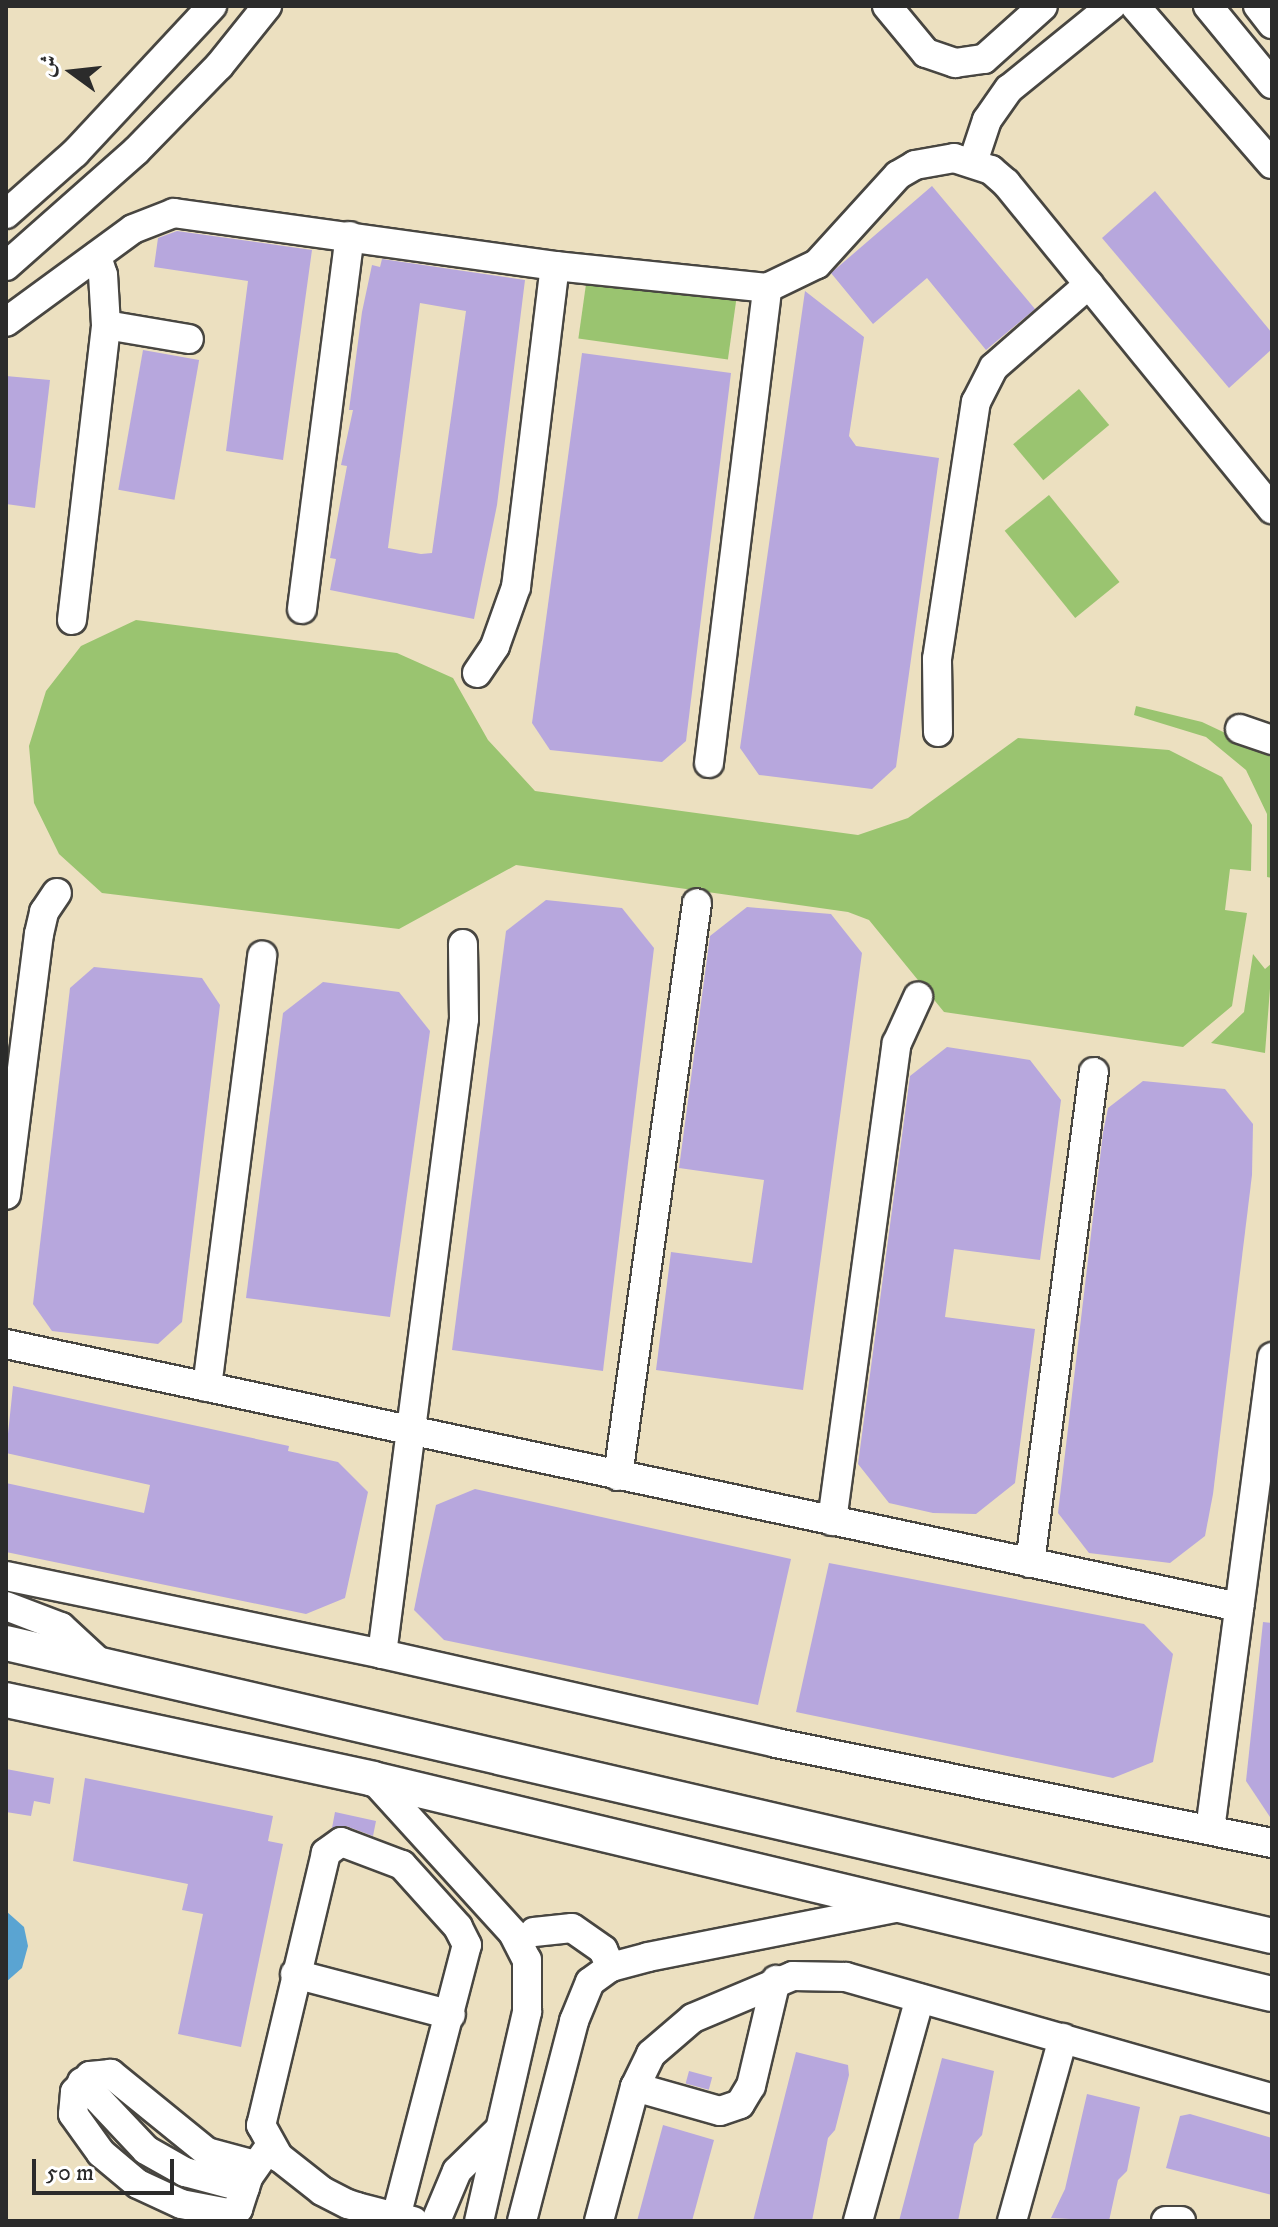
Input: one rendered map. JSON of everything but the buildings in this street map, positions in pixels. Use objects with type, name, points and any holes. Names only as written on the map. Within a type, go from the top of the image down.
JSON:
[{"type":"main road","points":[[6,1643],[1272,1936]]},
{"type":"main road","points":[[6,1700],[373,1779],[904,1906],[1210,1975],[1272,1994]]},
{"type":"street","points":[[6,214],[75,153],[212,6]]},
{"type":"street","points":[[6,266],[136,151],[219,66],[267,6]]},
{"type":"street","points":[[887,6],[926,53],[955,63],[984,59],[1043,6]]},
{"type":"street","points":[[973,162],[987,120],[1009,89],[1111,6]]},
{"type":"street","points":[[1135,6],[1272,164]]},
{"type":"street","points":[[1208,6],[1272,84]]},
{"type":"street","points":[[1258,6],[1272,24]]},
{"type":"street","points":[[6,322],[133,229],[174,213],[555,266],[767,288],[817,264],[898,175],[934,159],[973,162],[1006,183],[1272,509]]},
{"type":"street","points":[[302,609],[350,236]]},
{"type":"street","points":[[72,620],[105,330],[103,275],[97,256]]},
{"type":"street","points":[[477,673],[508,617],[516,587],[555,266]]},
{"type":"street","points":[[938,732],[937,659],[976,402],[994,367],[1089,284]]},
{"type":"street","points":[[709,763],[767,288]]},
{"type":"street","points":[[105,330],[188,344]]},
{"type":"street","points":[[1240,729],[1272,740]]},
{"type":"street","points":[[6,1195],[39,934],[44,912],[57,893]]},
{"type":"street","points":[[618,1476],[697,903]]},
{"type":"street","points":[[382,1654],[414,1433],[464,1019],[463,944]]},
{"type":"street","points":[[207,1387],[262,955]]},
{"type":"street","points":[[832,1521],[897,1043],[918,997]]},
{"type":"street","points":[[1030,1563],[1094,1072]]},
{"type":"street","points":[[6,1344],[1239,1607]]},
{"type":"street","points":[[1210,1830],[1272,1357]]},
{"type":"street","points":[[6,1576],[382,1654],[776,1743],[1272,1843]]},
{"type":"street","points":[[6,1606],[61,1627],[102,1665]]},
{"type":"street","points":[[373,1779],[480,1896],[522,1948],[529,1972],[527,2012]]},
{"type":"street","points":[[295,1974],[261,2113],[257,2166],[241,2205],[228,2213],[181,2204],[138,2184],[101,2153],[73,2114],[82,2082],[111,2074],[207,2152],[257,2166],[333,2198],[405,2219],[467,1955],[463,1936],[402,1865],[348,1843],[335,1844],[326,1853],[295,1974]]},
{"type":"street","points":[[479,2221],[527,2012],[540,1975],[534,1932],[507,1909],[480,1896]]},
{"type":"street","points":[[531,2213],[561,2069],[580,2000],[590,1982],[611,1967],[904,1906]]},
{"type":"street","points":[[534,1932],[572,1928],[603,1950],[611,1967]]},
{"type":"street","points":[[295,1974],[451,2015]]},
{"type":"street","points":[[599,2221],[635,2087],[651,2054],[677,2027],[776,1980],[828,1974],[1272,2098]]},
{"type":"street","points":[[635,2087],[720,2111],[740,2104],[751,2086],[776,1980]]},
{"type":"street","points":[[858,2221],[920,1998]]},
{"type":"street","points":[[1012,2221],[1063,2038]]},
{"type":"street","points":[[517,2056],[561,2069]]},
{"type":"street","points":[[436,2221],[457,2171],[499,2130]]},
{"type":"street","points":[[1166,2221],[1181,2221]]},
{"type":"green space","points":[[587,277],[737,298],[728,359],[578,338]]},
{"type":"green space","points":[[1079,389],[1109,425],[1043,480],[1013,444]]},
{"type":"green space","points":[[1049,495],[1119,582],[1075,618],[1005,531]]},
{"type":"green space","points":[[136,620],[397,653],[453,678],[488,740],[535,791],[858,835],[908,818],[1018,738],[1169,750],[1222,777],[1252,825],[1251,871],[1230,869],[1225,910],[1247,913],[1232,1006],[1183,1047],[944,1012],[869,920],[848,912],[516,865],[399,929],[102,893],[59,854],[34,803],[29,746],[46,691],[81,646]]},
{"type":"green space","points":[[1136,706],[1202,722],[1272,755],[1272,878],[1267,877],[1267,814],[1246,770],[1206,737],[1134,715]]},
{"type":"green space","points":[[1253,954],[1265,969],[1272,963],[1265,1053],[1211,1043],[1244,1012]]},
{"type":"water","points":[[6,1911],[24,1927],[28,1946],[22,1968],[6,1982]]}]
